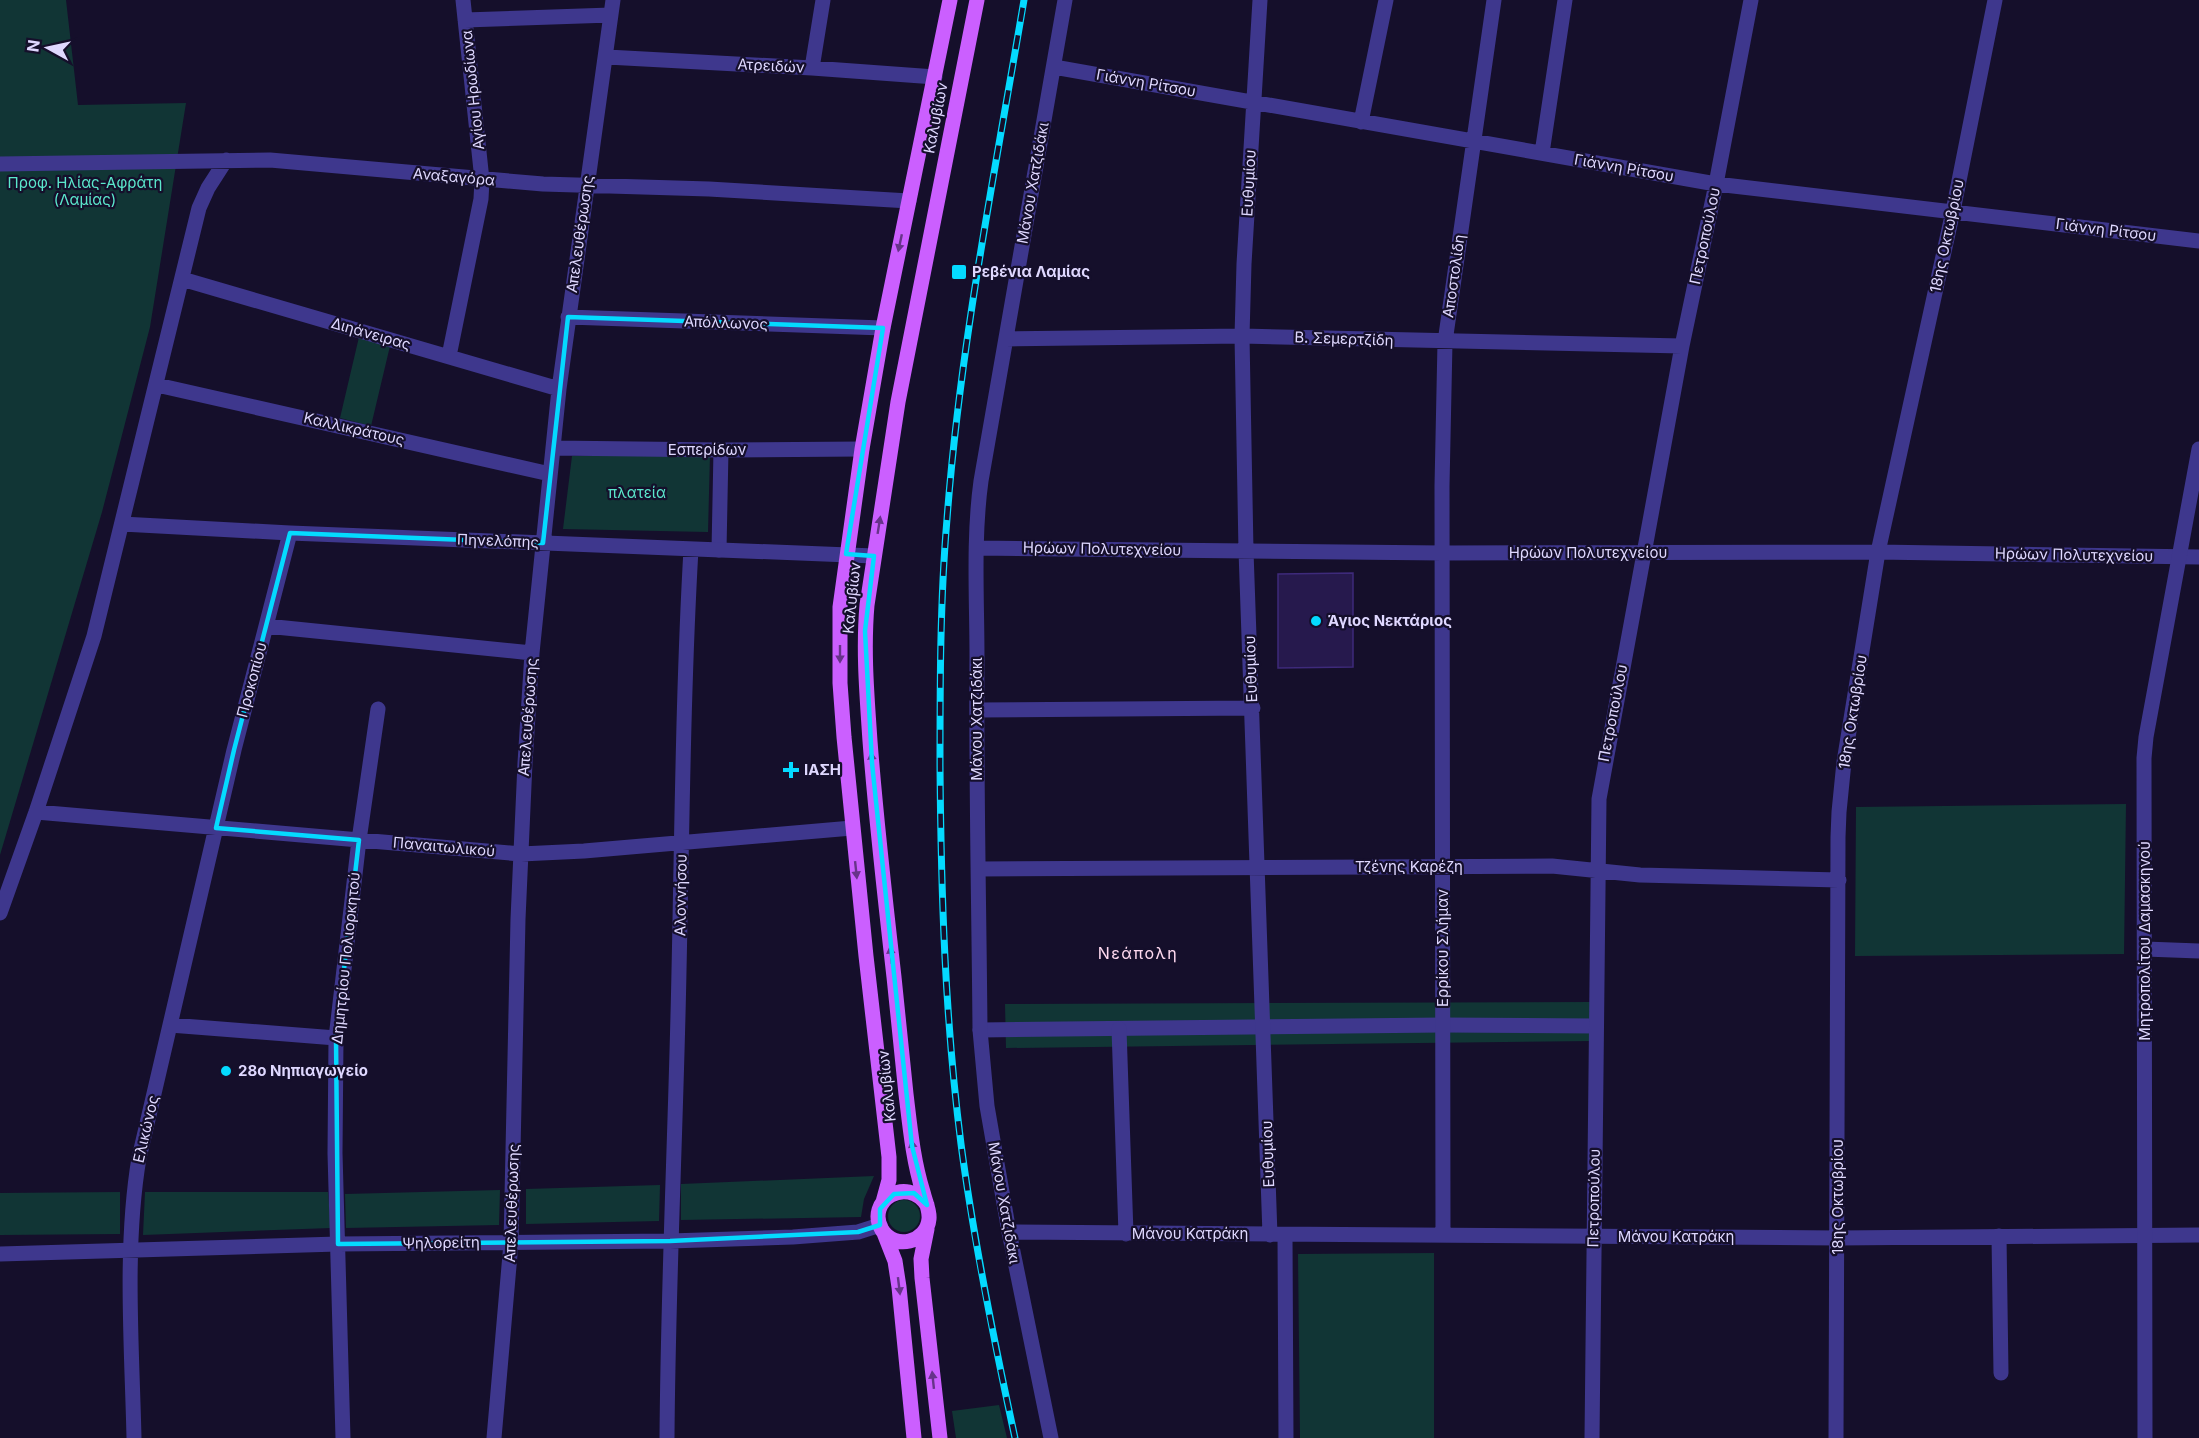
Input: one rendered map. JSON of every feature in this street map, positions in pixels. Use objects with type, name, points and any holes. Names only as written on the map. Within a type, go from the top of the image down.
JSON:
[{"type":"main road","name":"Καλυβίων","points":[[883,1203],[889,1180],[889,1157],[852,828],[840,683],[840,607],[862,449],[883,328],[950,0]]},
{"type":"main road","name":"Καλυβίων","points":[[927,1205],[912,1146],[872,763],[865,642],[867,605],[898,402],[977,0]]},
{"type":"main road","points":[[914,1438],[895,1261],[882,1228],[879,1212],[883,1203],[894,1194],[908,1192],[917,1195],[927,1205],[929,1212],[921,1259],[940,1438]]},
{"type":"main road","points":[[882,1228],[894,1240],[908,1242],[918,1238],[928,1224]]},
{"type":"street","name":"Αγίου Ηρωδίωνα","points":[[448,357],[477,225],[482,180],[464,0]]},
{"type":"street","points":[[812,68],[823,0]]},
{"type":"street","name":"Μάνου Χατζιδάκι","points":[[1051,1438],[1009,1232],[987,1106],[980,1030],[976,710],[977,548],[979,497],[1065,0]]},
{"type":"street","name":"Ευθυμίου","points":[[1260,0],[1244,264],[1242,336],[1246,551],[1264,1027],[1278,1235],[1286,1438]]},
{"type":"street","points":[[1361,122],[1386,0]]},
{"type":"street","name":"Αποστολίδη","points":[[1443,554],[1445,342],[1494,0]]},
{"type":"street","points":[[1542,153],[1565,0]]},
{"type":"street","name":"Πετροπούλου","points":[[1592,1438],[1597,870],[1601,783],[1682,346],[1751,0]]},
{"type":"street","name":"18ης Οκτωβρίου","points":[[1836,1438],[1839,812],[1841,788],[1878,552],[1953,211],[1995,0]]},
{"type":"street","points":[[465,20],[612,8]]},
{"type":"street","name":"Απελευθέρωσης","points":[[494,1438],[511,1243],[521,854],[532,653],[559,389],[612,8]]},
{"type":"street","name":"Ατρειδών","points":[[607,57],[935,77]]},
{"type":"street","name":"Γιάννη Ρίτσου","points":[[1054,67],[1716,184],[2199,241]]},
{"type":"street","points":[[0,913],[94,636],[200,208],[208,188],[226,160]]},
{"type":"street","name":"Αναξαγόρα","points":[[0,164],[226,160],[322,164],[482,180],[709,189],[909,201]]},
{"type":"street","name":"Διηάνειρας","points":[[182,279],[559,389]]},
{"type":"street","name":"Απόλλωνος","points":[[568,317],[883,328]]},
{"type":"street","name":"Β. Σεμερτζίδη","points":[[1006,339],[1242,336],[1682,346]]},
{"type":"street","name":"Καλλικράτους","points":[[157,385],[550,474]]},
{"type":"street","name":"Εσπερίδων","points":[[553,448],[862,449]]},
{"type":"street","name":"Μητροπολίτου Δαμασκηνού","points":[[2145,1438],[2143,782],[2145,747],[2199,448]]},
{"type":"street","points":[[719,550],[721,450]]},
{"type":"street","name":"Πηνελόπης","points":[[122,524],[290,533],[874,556]]},
{"type":"street","name":"Προκοπίου","points":[[216,828],[290,533]]},
{"type":"street","name":"Ηρώων Πολυτεχνείου","points":[[977,548],[1443,554],[1878,552],[2199,557]]},
{"type":"street","name":"Αλοννήσου","points":[[668,1438],[670,1241],[682,843],[685,652],[691,549]]},
{"type":"street","name":"Ερρίκου Σλήμαν","points":[[1443,554],[1443,1235]]},
{"type":"street","points":[[266,626],[532,653]]},
{"type":"street","points":[[976,710],[1253,708]]},
{"type":"street","name":"Δημητρίου Πολιορκητού","points":[[343,1438],[335,1141],[336,1038],[359,840],[378,709]]},
{"type":"street","name":"Παναιτωλικού","points":[[36,812],[521,854],[584,851],[852,828]]},
{"type":"street","name":"Ελικώνος","points":[[134,1438],[132,1251],[134,1193],[139,1158],[216,828]]},
{"type":"street","name":"Τζένης Καρέζη","points":[[979,869],[1552,866],[1640,875],[1839,880]]},
{"type":"street","points":[[2145,949],[2199,951]]},
{"type":"street","points":[[170,1025],[336,1038]]},
{"type":"street","points":[[980,1030],[1443,1025],[1596,1026]]},
{"type":"street","points":[[1119,1029],[1126,1234]]},
{"type":"street","name":"Ψηλορείτη","points":[[0,1254],[338,1244],[670,1241],[840,1234],[882,1228]]},
{"type":"street","name":"Μάνου Κατράκη","points":[[1009,1232],[1838,1238],[2199,1235]]},
{"type":"street","points":[[1999,1236],[2001,1373]]},
{"type":"highlighted area","points":[[568,317],[883,328],[846,554],[874,556],[865,631],[872,763],[912,1146],[927,1205],[914,1193],[894,1194],[880,1209],[880,1225],[858,1232],[670,1241],[338,1244],[336,1038],[359,840],[216,828],[234,750],[290,533],[543,543]]},
{"type":"green space","name":"Προφ. Ηλίας-Αφράτη (Λαμίας)","points":[[0,0],[66,0],[78,105],[186,103],[150,327],[102,512],[0,855]]},
{"type":"green space","points":[[359,337],[390,346],[371,426],[340,418]]},
{"type":"green space","name":"πλατεία","points":[[710,455],[708,532],[563,529],[572,456]]},
{"type":"green space","points":[[2126,804],[2124,954],[1855,956],[1856,807]]},
{"type":"green space","points":[[1593,1002],[1592,1041],[1006,1048],[1005,1004]]},
{"type":"green space","points":[[874,1176],[864,1199],[861,1217],[681,1220],[681,1184]]},
{"type":"green space","points":[[660,1185],[659,1221],[526,1224],[526,1189]]},
{"type":"green space","points":[[500,1190],[499,1225],[346,1228],[345,1194]]},
{"type":"green space","points":[[120,1192],[120,1234],[0,1235],[0,1193]]},
{"type":"green space","points":[[145,1192],[328,1192],[331,1228],[143,1235]]},
{"type":"green space","points":[[904,1200],[915,1205],[920,1216],[915,1227],[904,1232],[893,1227],[888,1216],[893,1205]]},
{"type":"green space","points":[[1434,1253],[1434,1438],[1300,1438],[1298,1254]]},
{"type":"green space","points":[[999,1405],[1007,1438],[956,1438],[952,1411]]},
{"type":"building","name":"Άγιος Νεκτάριος","points":[[1353,573],[1353,667],[1278,668],[1278,574]]},
{"type":"railway","points":[[1015,1438],[978,1255],[961,1144],[951,1050],[943,908],[940,704],[945,550],[960,389],[1024,0]]},
{"type":"place","name":"Ρεβένια Λαμίας","points":[[959,272]]},
{"type":"place","name":"Άγιος Νεκτάριος","points":[[1316,621]]},
{"type":"place","name":"ΙΑΣΗ","points":[[791,770]]},
{"type":"place","name":"28ο Νηπιαγωγείο","points":[[226,1071]]},
{"type":"district","name":"Νεάπολη","points":[[1138,953]]}]
